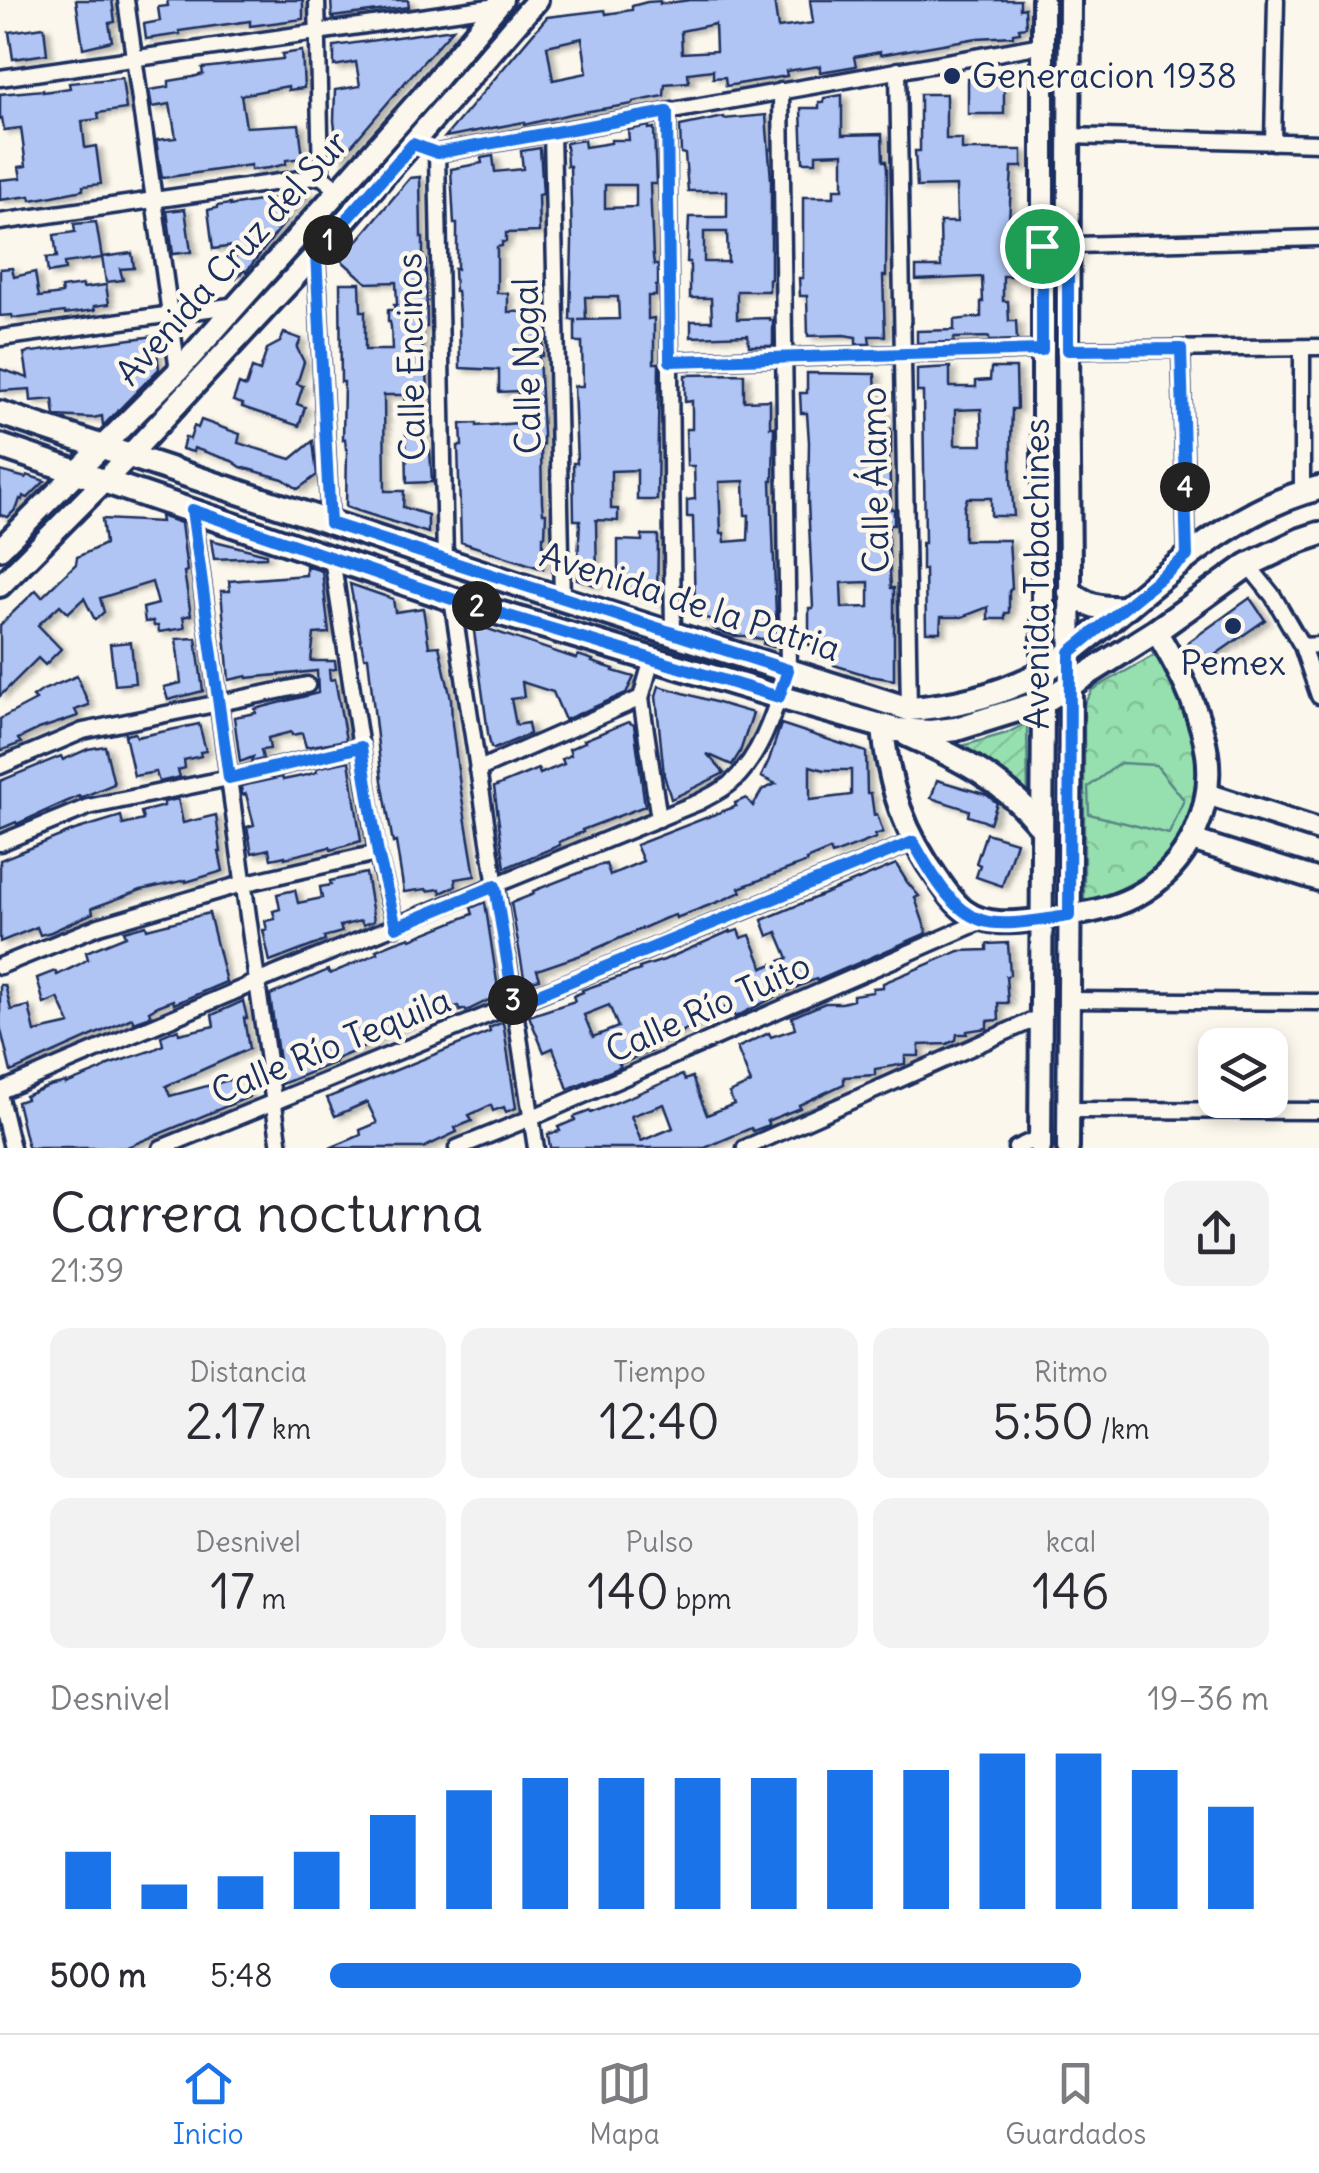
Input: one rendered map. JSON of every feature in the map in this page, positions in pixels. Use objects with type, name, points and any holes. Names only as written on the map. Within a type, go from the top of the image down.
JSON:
[{"type":"main road","name":"Avenida de la Patria","points":[[0,413],[909,709],[945,707],[982,698],[1042,672],[1187,556],[1244,518],[1311,490]]},
{"type":"main road","name":"Avenida de la Patria","points":[[0,446],[452,599],[889,729],[930,732],[956,729],[1043,702],[1156,631],[1248,565],[1319,534]]},
{"type":"main road","points":[[1070,592],[1093,606],[1125,608]]},
{"type":"main road","points":[[889,729],[976,768],[1022,804],[1040,826]]},
{"type":"street","points":[[126,0],[178,370]]},
{"type":"street","points":[[317,0],[321,176]]},
{"type":"street","name":"Avenida Cruz del Sur","points":[[0,586],[128,457],[316,254],[538,0]]},
{"type":"street","name":"Avenida Tabachines","points":[[1040,1143],[1043,0]]},
{"type":"street","name":"Avenida Tabachines","points":[[1068,1148],[1070,0]]},
{"type":"street","points":[[1273,142],[1276,0]]},
{"type":"street","points":[[0,78],[500,3]]},
{"type":"street","name":"Avenida Cruz del Sur","points":[[0,549],[178,370],[421,98],[500,3]]},
{"type":"street","points":[[413,144],[437,153],[1042,44]]},
{"type":"street","name":"Calle Álamo","points":[[898,70],[909,709]]},
{"type":"street","points":[[12,1148],[0,1094],[257,982],[699,802],[730,784],[749,763],[762,740],[788,670],[782,91]]},
{"type":"street","points":[[667,112],[673,634]]},
{"type":"street","name":"Calle Nogal","points":[[552,132],[562,599]]},
{"type":"street","points":[[1069,136],[1319,143]]},
{"type":"street","name":"Calle Encinos","points":[[437,153],[445,560]]},
{"type":"street","points":[[0,222],[321,176],[338,190]]},
{"type":"street","points":[[1042,246],[1319,238]]},
{"type":"street","points":[[316,254],[330,523]]},
{"type":"street","points":[[0,338],[237,305]]},
{"type":"street","points":[[1302,348],[1311,490]]},
{"type":"street","points":[[1068,350],[1319,348]]},
{"type":"street","points":[[1181,349],[1187,556]]},
{"type":"street","points":[[670,361],[1042,350]]},
{"type":"street","points":[[192,510],[280,1148]]},
{"type":"street","points":[[332,558],[378,854],[396,927]]},
{"type":"street","points":[[1248,565],[1273,596],[1302,646],[1319,696]]},
{"type":"street","points":[[452,599],[536,1148]]},
{"type":"street","points":[[889,729],[886,758],[913,842],[963,910],[982,921],[1004,922],[1069,916],[1132,898],[1155,884],[1175,864],[1192,840],[1208,794],[1207,757],[1198,718],[1156,631]]},
{"type":"street","points":[[1302,646],[1319,645]]},
{"type":"street","points":[[652,659],[641,698],[659,819]]},
{"type":"street","points":[[0,766],[83,731],[307,685]]},
{"type":"street","points":[[477,770],[641,698]]},
{"type":"street","points":[[0,843],[88,807],[361,747]]},
{"type":"street","points":[[1208,794],[1319,830]]},
{"type":"street","points":[[1192,840],[1319,880]]},
{"type":"street","name":"Calle Río Tequila","points":[[162,1148],[913,842]]},
{"type":"street","points":[[0,966],[99,926],[242,884],[378,854]]},
{"type":"street","name":"Calle Río Tuito","points":[[456,1148],[982,921]]},
{"type":"street","points":[[1068,1000],[1319,1002]]},
{"type":"street","points":[[745,1148],[1040,1017]]},
{"type":"street","points":[[1068,1110],[1319,1111]]},
{"type":"street","points":[[1016,1148],[1040,1143]]},
{"type":"green space","points":[[1153,656],[1163,661],[1194,747],[1196,768],[1190,810],[1171,848],[1157,864],[1127,886],[1084,904],[1084,704],[1092,690]]},
{"type":"green space","points":[[1027,723],[1028,801],[996,770],[958,747]]},
{"type":"green space","points":[[1120,763],[1156,765],[1184,800],[1169,834],[1089,814],[1088,787]]},
{"type":"building","points":[[76,0],[112,0],[112,41],[83,48]]},
{"type":"building","points":[[167,0],[303,0],[303,19],[250,26],[250,21],[146,39],[144,24],[160,21],[158,7],[168,6]]},
{"type":"building","points":[[331,0],[408,0],[409,7],[332,17]]},
{"type":"building","points":[[774,0],[778,28],[813,23],[810,0],[1020,0],[1020,9],[1025,8],[1026,27],[1019,28],[1020,32],[1013,36],[880,52],[854,57],[856,66],[820,72],[820,66],[786,71],[787,76],[726,86],[725,77],[713,78],[713,70],[688,73],[689,82],[665,84],[664,96],[445,137],[547,17],[605,10],[606,14],[632,10],[632,6],[647,2]],"holes":[[[715,24],[716,51],[682,53],[681,31]],[[582,38],[587,73],[553,80],[547,46]]]},
{"type":"building","points":[[44,27],[47,54],[13,59],[9,32]]},
{"type":"building","points":[[453,29],[339,160],[335,90],[360,86],[356,62],[334,66],[334,46]]},
{"type":"building","points":[[302,51],[304,88],[288,90],[288,86],[241,95],[246,127],[299,124],[303,158],[269,168],[251,170],[251,165],[162,178],[156,140],[176,138],[170,104],[152,107],[149,90],[203,74],[202,68],[283,59],[282,54]]},
{"type":"building","points":[[1004,72],[1004,114],[968,114],[968,79],[990,79],[990,74]]},
{"type":"building","points":[[122,78],[126,109],[98,113],[99,119],[82,121],[85,148],[96,146],[101,184],[31,200],[30,196],[0,200],[0,180],[21,178],[19,167],[26,166],[21,128],[4,130],[0,119],[0,94],[43,92],[70,88],[69,83]]},
{"type":"building","points":[[920,94],[946,94],[946,139],[962,139],[962,150],[1022,150],[1022,167],[1012,167],[1011,276],[1003,276],[1003,301],[1008,301],[1009,321],[1016,321],[1017,340],[954,338],[954,342],[917,343],[917,331],[954,330],[954,320],[981,317],[983,302],[982,277],[916,280],[916,267],[941,267],[940,222],[957,222],[956,186],[917,187],[915,151],[920,151]]},
{"type":"building","points":[[842,95],[842,135],[882,134],[886,161],[885,336],[869,336],[870,344],[856,344],[856,337],[844,335],[808,336],[807,296],[800,296],[803,197],[834,197],[834,189],[843,189],[843,153],[816,154],[816,162],[803,162],[801,108],[819,108],[824,98]]},
{"type":"building","points":[[766,115],[771,180],[771,279],[769,291],[737,291],[737,319],[773,320],[773,346],[749,346],[748,335],[691,337],[691,321],[712,321],[711,298],[690,298],[689,217],[727,217],[727,191],[688,191],[680,126]],"holes":[[[704,232],[727,232],[728,262],[704,262]]]},
{"type":"building","points":[[654,128],[656,184],[650,184],[658,286],[656,296],[648,296],[648,319],[654,318],[654,363],[659,363],[657,500],[637,500],[637,470],[611,471],[611,509],[618,509],[618,521],[596,520],[597,586],[577,579],[580,520],[574,520],[574,386],[583,386],[582,342],[575,342],[575,320],[570,320],[572,242],[566,143],[584,140],[585,147],[629,140],[628,130]],"holes":[[[605,185],[636,185],[636,207],[605,208]],[[585,297],[618,297],[619,319],[586,320]]]},
{"type":"building","points":[[540,148],[543,194],[538,195],[539,232],[506,233],[506,242],[497,247],[497,293],[508,293],[508,312],[543,311],[543,356],[539,356],[542,502],[546,513],[543,569],[461,542],[461,424],[519,423],[518,391],[499,392],[499,370],[460,368],[454,269],[457,224],[451,169],[482,163],[481,158],[493,156],[495,172],[523,169],[521,151]]},
{"type":"building","points":[[420,177],[421,238],[426,260],[423,371],[427,371],[428,393],[423,394],[424,450],[430,450],[432,482],[407,483],[405,395],[384,395],[385,491],[404,491],[403,507],[428,515],[428,533],[346,507],[347,449],[343,440],[341,382],[340,283],[360,283],[365,350],[392,350],[388,310],[395,310],[397,305],[396,282],[367,283],[341,260],[410,178]]},
{"type":"building","points":[[310,192],[295,209],[288,210],[289,217],[237,278],[234,246],[213,249],[208,210]]},
{"type":"building","points":[[185,209],[191,252],[173,254],[167,211]]},
{"type":"building","points":[[96,222],[102,258],[64,263],[65,270],[48,273],[46,258],[57,257],[54,235],[75,232],[74,224]]},
{"type":"building","points":[[132,253],[134,268],[120,269],[123,280],[106,282],[102,257]]},
{"type":"building","points":[[12,268],[14,277],[35,272],[39,297],[62,294],[61,288],[106,285],[109,304],[65,314],[0,316],[0,269]]},
{"type":"building","points":[[284,333],[301,339],[297,348],[304,362],[297,384],[303,386],[297,404],[305,407],[299,426],[233,401],[239,384],[246,387],[252,368],[260,371],[267,349],[280,342]]},
{"type":"building","points":[[155,336],[159,369],[103,426],[102,416],[55,416],[53,399],[31,401],[30,389],[0,391],[0,369],[28,378],[24,353]]},
{"type":"building","points":[[950,367],[950,387],[976,387],[976,381],[990,380],[991,368],[1016,368],[1017,409],[1012,409],[1011,444],[1014,516],[991,516],[991,498],[967,498],[964,508],[964,540],[1009,540],[1012,588],[1005,619],[988,619],[988,607],[962,617],[941,617],[940,632],[926,632],[925,569],[922,570],[923,392],[917,392],[917,369]],"holes":[[[981,409],[982,445],[955,445],[955,410]]]},
{"type":"building","points":[[807,373],[875,374],[877,412],[885,411],[887,429],[891,429],[894,525],[889,525],[888,536],[894,588],[894,680],[834,665],[834,656],[812,654],[809,645],[809,608],[813,608],[809,442],[807,413],[801,413],[800,393],[807,393]],"holes":[[[869,582],[869,607],[842,608],[841,583]]]},
{"type":"building","points":[[744,374],[744,401],[770,400],[770,427],[774,427],[771,481],[777,642],[773,647],[763,644],[764,639],[718,631],[711,627],[713,620],[695,615],[693,517],[687,517],[687,500],[695,499],[694,466],[687,466],[686,429],[692,429],[692,401],[685,402],[685,375]],"holes":[[[744,481],[745,515],[749,515],[748,540],[725,542],[721,533],[719,482]]]},
{"type":"building","points":[[201,420],[240,434],[238,443],[291,459],[313,441],[317,475],[298,489],[283,479],[232,461],[194,448],[193,452],[182,449],[185,437],[190,439],[194,426],[198,428]]},
{"type":"building","points":[[0,471],[45,481],[28,498],[23,496],[8,517],[0,515]]},
{"type":"building","points":[[160,516],[181,523],[191,615],[183,617],[185,628],[159,632],[153,621],[145,622],[143,608],[158,604],[152,582],[100,598],[104,612],[95,620],[84,598],[68,613],[60,605],[38,625],[61,649],[45,665],[38,658],[0,696],[0,625],[36,590],[42,597],[76,564],[77,557],[105,544],[102,519],[161,522]]},
{"type":"building","points":[[642,535],[658,535],[657,603],[618,590],[618,540],[642,541]]},
{"type":"building","points":[[211,540],[266,554],[266,557],[214,559]]},
{"type":"building","points":[[306,566],[322,571],[329,633],[314,634],[311,661],[335,661],[336,669],[329,670],[330,680],[335,679],[346,740],[306,747],[302,733],[291,732],[268,738],[270,749],[261,750],[263,759],[251,762],[253,757],[240,762],[234,717],[318,693],[317,671],[229,680],[221,591],[230,591],[229,581],[306,575]]},
{"type":"building","points":[[350,584],[393,599],[395,612],[423,608],[429,647],[439,646],[451,699],[475,876],[455,879],[456,886],[441,893],[440,889],[404,892],[382,781],[368,657],[364,657]]},
{"type":"building","name":"Pemex","points":[[1250,598],[1265,620],[1202,664],[1187,643]]},
{"type":"building","points":[[473,624],[577,659],[578,655],[634,677],[626,693],[565,720],[553,692],[522,682],[524,697],[511,699],[516,725],[528,723],[530,734],[494,749],[488,733]]},
{"type":"building","points":[[196,638],[203,691],[168,700],[164,687],[181,683],[176,639]]},
{"type":"building","points":[[131,642],[135,683],[115,685],[110,644]]},
{"type":"building","points":[[77,676],[89,705],[75,710],[78,716],[39,729],[18,739],[21,743],[0,751],[0,719],[36,700],[33,697],[43,690]]},
{"type":"building","points":[[659,686],[753,713],[732,765],[707,754],[724,773],[671,799],[664,775],[656,696]]},
{"type":"building","points":[[628,722],[634,725],[645,806],[582,830],[559,842],[560,845],[505,868],[494,787],[538,769],[540,774],[564,764],[562,759],[571,755],[569,749]]},
{"type":"building","points":[[199,724],[206,751],[184,760],[185,768],[178,770],[180,777],[159,782],[156,772],[134,776],[125,735],[135,733],[137,737]]},
{"type":"building","points":[[781,724],[866,752],[867,793],[871,793],[874,815],[877,814],[883,832],[876,838],[832,855],[830,850],[739,888],[741,892],[723,900],[676,918],[666,918],[537,970],[540,979],[525,983],[511,903],[597,866],[606,864],[610,875],[643,861],[636,845],[736,806],[746,798],[753,806],[762,790],[776,784],[761,777]],"holes":[[[810,766],[851,770],[851,795],[810,800]]]},
{"type":"building","points":[[105,746],[114,784],[0,829],[0,781],[61,756],[63,760]]},
{"type":"building","points":[[349,761],[361,841],[285,858],[271,859],[269,849],[252,853],[247,827],[254,825],[241,786],[307,775],[317,772],[316,768]]},
{"type":"building","points":[[937,780],[987,795],[997,803],[990,823],[968,816],[969,810],[931,798]]},
{"type":"building","points":[[178,799],[183,823],[216,815],[223,871],[141,890],[92,908],[93,913],[51,932],[40,935],[37,927],[0,942],[0,860],[121,816],[123,825],[143,820],[141,812]]},
{"type":"building","points":[[986,833],[1016,842],[1002,886],[976,877],[980,865],[976,863]]},
{"type":"building","points":[[896,864],[919,896],[915,898],[927,933],[735,1017],[730,1006],[704,1017],[705,1021],[650,1046],[652,1051],[568,1089],[553,1048],[544,1052],[529,1016],[575,1001],[573,996],[582,990],[730,931],[738,930],[741,938],[750,935],[763,968],[788,958],[777,932],[768,936],[762,920]],"holes":[[[609,1005],[618,1027],[593,1037],[584,1015]]]},
{"type":"building","points":[[366,873],[374,921],[340,926],[342,932],[324,937],[325,941],[270,962],[263,930],[267,930],[265,921],[275,919],[273,911],[280,909],[277,894],[295,890],[298,903],[322,898],[320,887],[331,885],[330,881]]},
{"type":"building","points":[[485,902],[499,995],[466,1011],[460,1011],[458,1006],[408,1025],[282,1084],[270,995],[473,914],[471,908]]},
{"type":"building","points":[[209,913],[226,982],[174,1004],[173,1000],[158,1006],[149,1011],[151,1016],[134,1022],[132,1018],[11,1072],[0,1026],[0,985],[5,985],[11,1010],[29,1006],[35,1032],[70,1024],[58,998],[44,1004],[37,978],[55,971],[57,975],[80,964],[88,959],[86,952],[126,936],[124,931]]},
{"type":"building","points":[[1008,943],[1010,975],[1006,976],[1008,1003],[998,1003],[999,1020],[987,1021],[987,1028],[957,1034],[956,1040],[947,1044],[919,1045],[919,1056],[905,1056],[905,1064],[875,1069],[875,1075],[844,1077],[844,1084],[767,1121],[769,1125],[753,1131],[751,1128],[705,1148],[550,1148],[548,1134],[560,1131],[558,1127],[575,1120],[574,1117],[682,1075],[685,1080],[692,1077],[707,1115],[734,1104],[729,1093],[751,1083],[737,1048],[769,1033],[771,1037],[795,1029],[792,1017],[825,1003],[853,1000],[853,995],[873,992],[883,983],[959,951],[987,950],[987,944]],"holes":[[[664,1104],[673,1128],[641,1141],[631,1116]]]},
{"type":"building","points":[[243,1001],[249,1049],[166,1086],[170,1096],[244,1076],[249,1097],[125,1148],[28,1148],[17,1102],[25,1096],[153,1050],[163,1045],[161,1036],[178,1029],[179,1034],[214,1026],[212,1015]]},
{"type":"building","points":[[503,1022],[516,1108],[493,1111],[491,1105],[469,1115],[472,1121],[455,1128],[457,1132],[423,1148],[330,1148],[361,1135],[360,1130],[377,1123],[367,1102],[335,1116],[327,1098],[490,1032],[489,1028]]},
{"type":"place","name":"Generacion 1938","points":[[952,76]]},
{"type":"place","name":"Pemex","points":[[1233,626]]},
{"type":"route","points":[[667,112],[670,361],[1042,350],[1042,246],[1068,246],[1068,350],[1181,349],[1187,556],[1070,652],[1069,916],[982,921],[963,910],[950,896],[913,842],[514,1004],[495,886],[396,927],[378,854],[361,747],[229,778],[192,510],[452,599],[779,697],[788,670],[330,523],[316,254],[413,144],[437,153],[667,112]]}]
